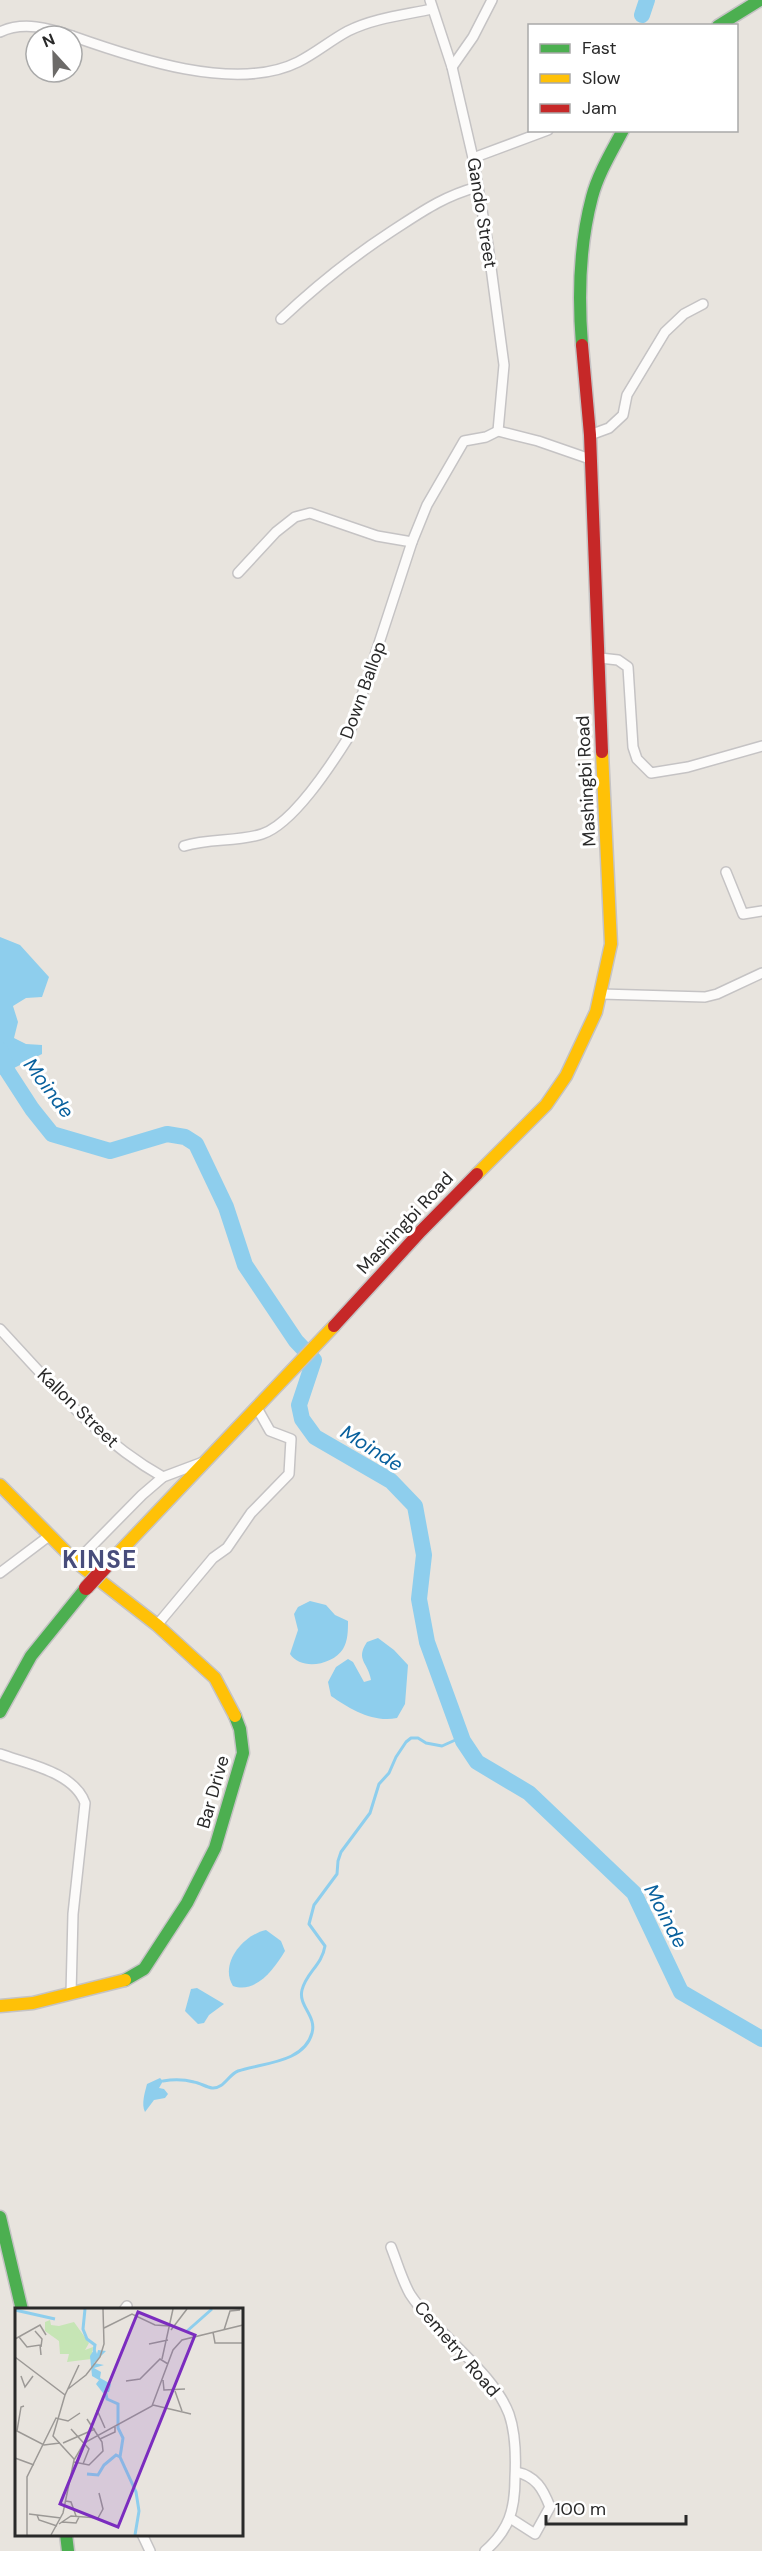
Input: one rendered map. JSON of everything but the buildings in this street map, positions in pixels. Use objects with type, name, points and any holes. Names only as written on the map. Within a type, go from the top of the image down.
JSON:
[{"type":"main road","points":[[721,24],[760,0]]},
{"type":"main road","name":"Mashingbi Road","points":[[257,1408],[421,1231],[546,1105],[566,1076],[592,1020],[601,994],[610,944],[611,909],[600,713],[600,658],[590,435],[579,303],[581,255],[592,197],[622,132]]},
{"type":"main road","points":[[0,1712],[31,1656],[86,1588],[257,1408]]},
{"type":"main road","name":"Bar Drive","points":[[0,1485],[76,1562],[157,1625],[215,1678],[229,1702],[240,1729],[243,1753],[215,1848],[187,1903],[144,1969],[131,1978],[71,1994],[33,2003],[0,2006]]},
{"type":"main road","points":[[0,2217],[22,2308]]},
{"type":"main road","points":[[66,2536],[68,2551]]},
{"type":"street","points":[[452,67],[473,37],[492,0]]},
{"type":"street","points":[[84,40],[129,54],[207,73],[253,73],[298,62],[349,30],[369,22],[431,5]]},
{"type":"street","name":"Gando Street","points":[[431,5],[452,67],[473,158],[504,365],[498,430]]},
{"type":"street","points":[[0,32],[9,27],[24,27]]},
{"type":"street","points":[[473,158],[543,132]]},
{"type":"street","points":[[281,319],[318,283],[356,255],[429,206],[450,195],[477,187]]},
{"type":"street","points":[[590,435],[609,428],[623,415],[627,394],[665,332],[684,314],[703,304]]},
{"type":"street","points":[[498,430],[590,459]]},
{"type":"street","name":"Down Ballop","points":[[184,846],[198,842],[240,838],[269,831],[276,827],[314,787],[348,738],[412,542],[427,506],[464,441],[486,437],[498,430]]},
{"type":"street","points":[[238,573],[276,532],[295,517],[310,513],[377,536],[412,542]]},
{"type":"street","points":[[600,658],[618,660],[628,667],[633,747],[637,759],[651,773],[688,767],[762,746]]},
{"type":"street","points":[[726,872],[743,914],[762,911]]},
{"type":"street","points":[[601,994],[705,997],[762,973]]},
{"type":"street","name":"Kallon Street","points":[[0,1329],[55,1390],[106,1439],[163,1477]]},
{"type":"street","points":[[157,1625],[213,1558],[227,1548],[250,1513],[289,1474],[291,1438],[270,1431],[257,1408]]},
{"type":"street","points":[[76,1562],[142,1495],[163,1477],[205,1462]]},
{"type":"street","points":[[0,1573],[49,1536]]},
{"type":"street","points":[[0,1754],[53,1774],[70,1783],[85,1803],[73,1914],[71,1994]]},
{"type":"street","name":"Cemetry Road","points":[[391,2247],[409,2292],[499,2396],[511,2423],[516,2472],[515,2494],[510,2518],[500,2538],[485,2551]]},
{"type":"street","points":[[510,2518],[535,2534],[550,2507],[543,2489],[529,2475],[516,2472]]},
{"type":"street","points":[[142,2536],[150,2551]]},
{"type":"water","points":[[0,937],[20,945],[49,977],[42,997],[26,998],[13,1006],[18,1022],[14,1038],[26,1044],[42,1045],[42,1054],[0,1075]]},
{"type":"water","points":[[310,1601],[326,1605],[335,1615],[348,1621],[347,1639],[343,1649],[332,1659],[317,1664],[302,1663],[290,1654],[298,1630],[294,1614],[298,1607]]},
{"type":"water","points":[[378,1638],[408,1665],[405,1704],[397,1718],[371,1717],[331,1696],[328,1682],[336,1667],[348,1659],[353,1662],[364,1682],[371,1680],[362,1653],[367,1642]]},
{"type":"water","points":[[266,1930],[281,1941],[285,1951],[270,1972],[257,1983],[241,1988],[233,1986],[229,1977],[231,1960],[249,1938]]},
{"type":"water","points":[[197,1988],[224,2004],[209,2015],[204,2023],[198,2024],[185,2011],[191,1989]]},
{"type":"water","points":[[160,2078],[163,2081],[159,2088],[164,2089],[168,2094],[165,2098],[154,2100],[145,2112],[143,2102],[147,2084]]},
{"type":"waterway","points":[[642,15],[647,0]]},
{"type":"waterway","name":"Moinde","points":[[0,1050],[8,1072],[32,1109],[52,1134],[110,1151],[167,1134],[185,1137],[196,1144],[226,1207],[245,1265],[296,1341],[314,1360],[299,1405],[302,1419],[315,1437],[391,1481],[415,1506],[424,1555],[419,1599],[427,1642],[463,1741],[477,1762],[529,1793],[634,1893],[681,1992],[762,2039]]},
{"type":"waterway","points":[[163,2081],[186,2080],[216,2088],[238,2071],[281,2060],[291,2056],[308,2043],[313,2027],[301,1996],[302,1990],[321,1958],[325,1946],[309,1924],[314,1905],[337,1874],[341,1852],[370,1813],[379,1784],[389,1773],[406,1742],[411,1738],[418,1738],[426,1743],[442,1746],[462,1737]]},
{"type":"traffic: fast","points":[[721,24],[760,0]]},
{"type":"traffic: fast","points":[[582,345],[580,308],[584,234],[598,180],[622,132]]},
{"type":"traffic: fast","points":[[0,1712],[31,1656],[86,1588]]},
{"type":"traffic: fast","points":[[125,1980],[144,1969],[187,1903],[215,1848],[243,1753],[240,1729],[235,1716]]},
{"type":"traffic: fast","points":[[0,2217],[22,2308]]},
{"type":"traffic: fast","points":[[66,2536],[68,2551]]},
{"type":"traffic: slow","points":[[477,1174],[546,1105],[566,1076],[596,1012],[611,944],[602,752]]},
{"type":"traffic: slow","points":[[107,1565],[334,1326]]},
{"type":"traffic: slow","points":[[0,1485],[76,1562],[157,1625],[215,1678],[235,1716]]},
{"type":"traffic: slow","points":[[0,2006],[33,2003],[125,1980]]},
{"type":"traffic: jam","points":[[582,345],[590,435],[602,752]]},
{"type":"traffic: jam","points":[[334,1326],[477,1174]]},
{"type":"traffic: jam","points":[[86,1588],[107,1565]]},
{"type":"district","name":"KINSE","points":[[100,1560]]}]
